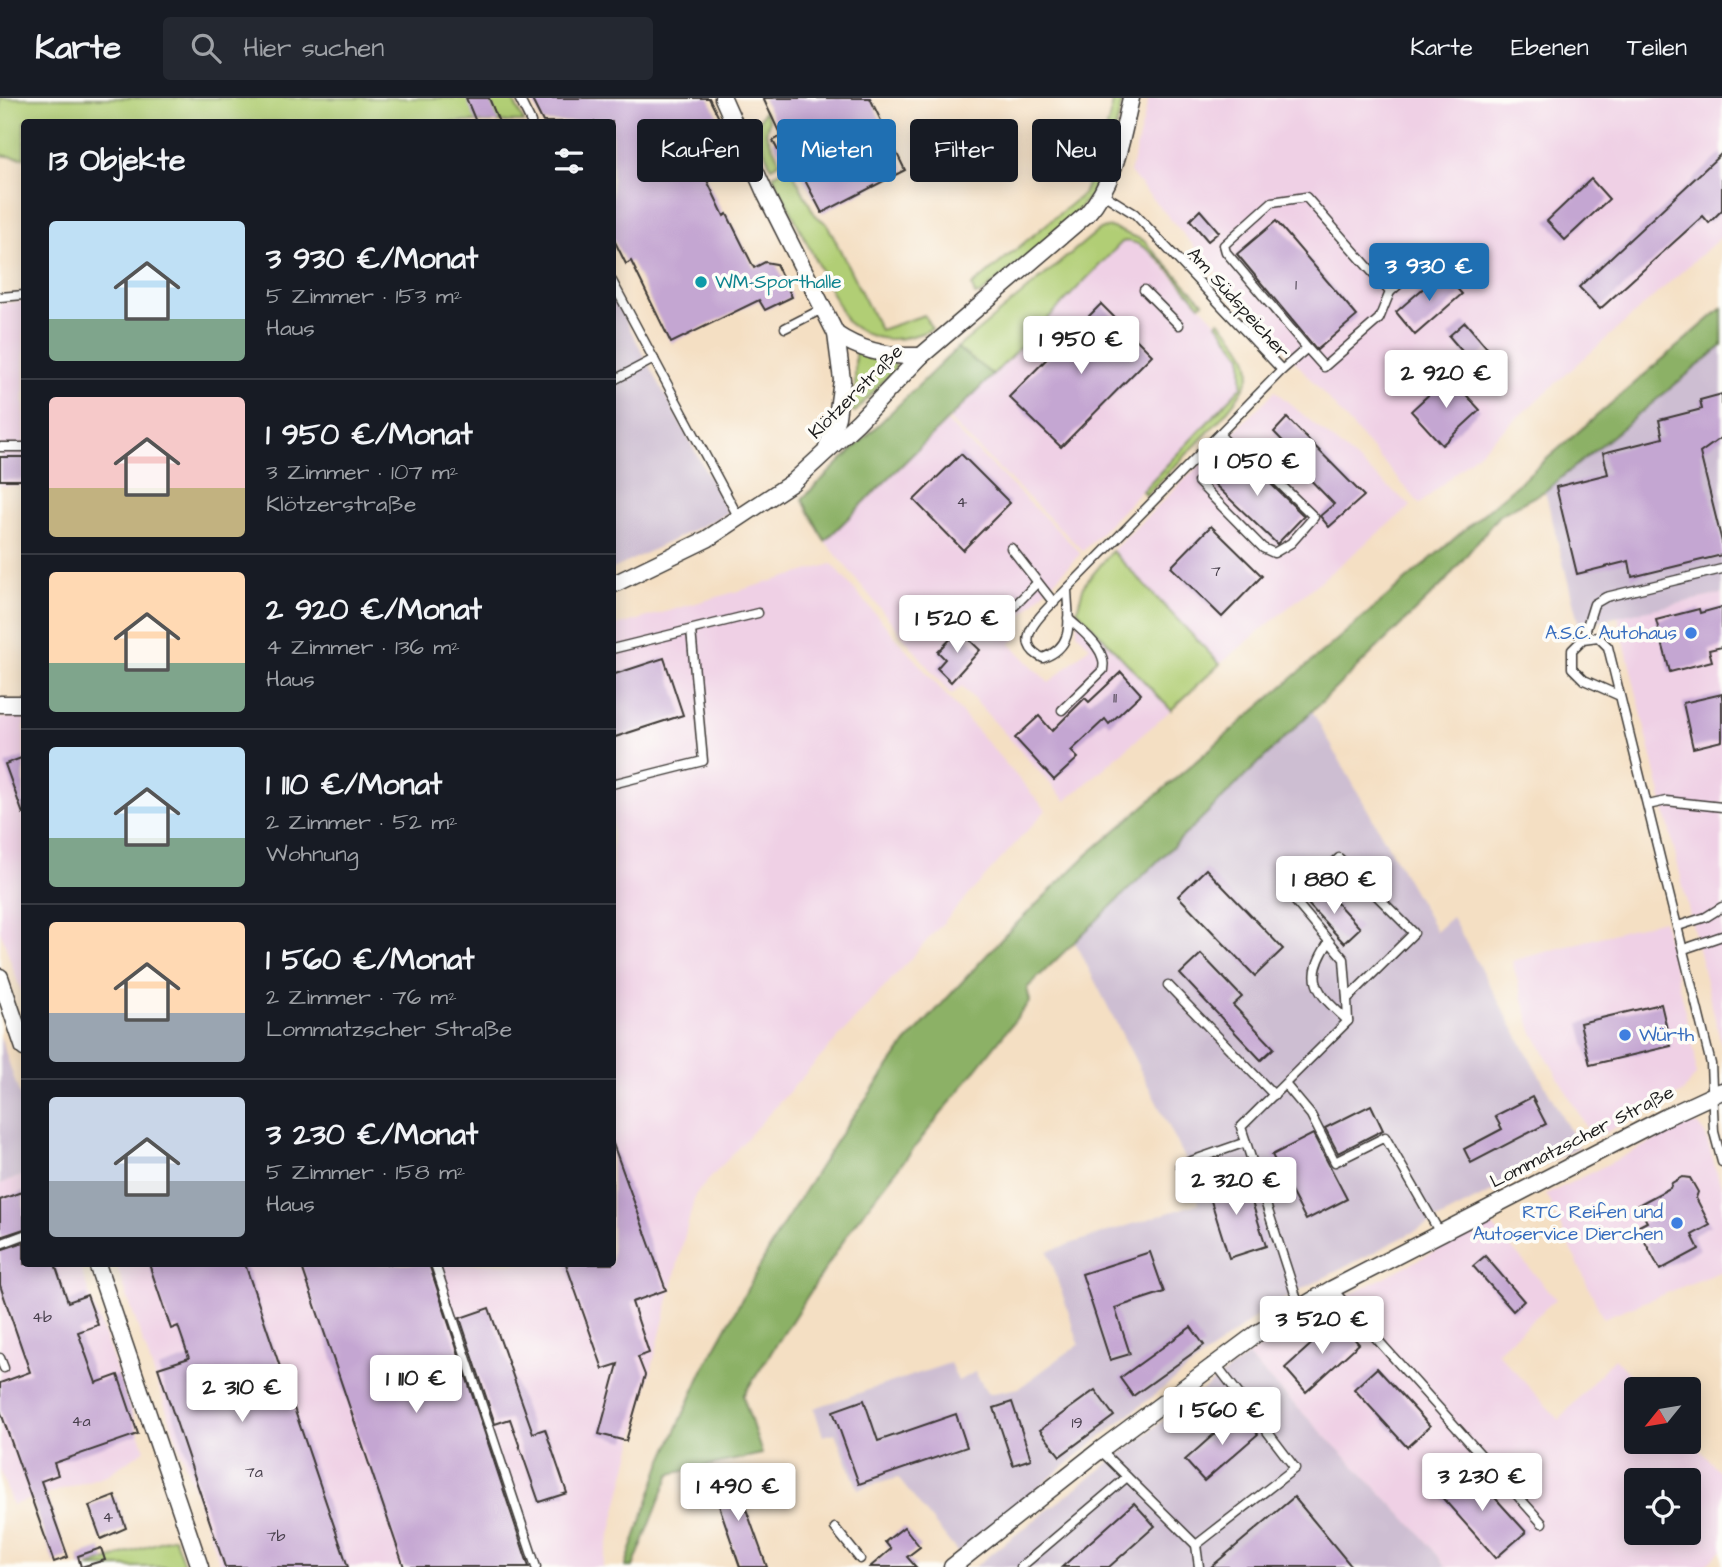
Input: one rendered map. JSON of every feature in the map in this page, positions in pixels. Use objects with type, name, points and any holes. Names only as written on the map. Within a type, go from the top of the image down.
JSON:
[{"type":"street","points":[[723,98],[766,195],[836,334],[841,391],[837,417],[824,453]]},
{"type":"street","points":[[1103,194],[1113,173],[1131,98]]},
{"type":"street","name":"Klötzerstraße","points":[[616,583],[660,564],[740,520],[793,482],[921,356],[1087,214],[1103,194]]},
{"type":"street","points":[[836,334],[848,342],[876,351],[921,356]]},
{"type":"street","points":[[0,704],[21,704]]},
{"type":"street","points":[[0,977],[21,1039]]},
{"type":"street","name":"Lommatzscher Straße","points":[[954,1566],[1215,1363],[1300,1306],[1716,1093]]},
{"type":"street","points":[[98,1267],[200,1567]]},
{"type":"lane","points":[[519,98],[530,119]]},
{"type":"lane","name":"Am Südspeicher","points":[[1067,589],[1066,642],[1058,653],[1043,659],[1033,654],[1027,643],[1031,626],[1067,589],[1220,435],[1282,370],[1135,214],[1103,194]]},
{"type":"lane","points":[[1390,292],[1307,197],[1272,202],[1224,245],[1226,252],[1324,367],[1379,319],[1390,292],[1430,257]]},
{"type":"lane","points":[[616,288],[740,520]]},
{"type":"lane","points":[[1144,290],[1179,325]]},
{"type":"lane","points":[[0,298],[21,295]]},
{"type":"lane","points":[[786,328],[822,309]]},
{"type":"lane","points":[[1282,370],[1307,348]]},
{"type":"lane","points":[[616,379],[654,359]]},
{"type":"lane","points":[[1220,435],[1231,447],[1242,448],[1314,517],[1282,550],[1274,553],[1262,548],[1198,482],[1231,447]]},
{"type":"lane","points":[[0,447],[21,447]]},
{"type":"lane","points":[[1011,548],[1054,603]]},
{"type":"lane","points":[[1620,696],[1584,680],[1572,668],[1572,650],[1583,639],[1594,604],[1606,597],[1722,569]]},
{"type":"lane","points":[[987,634],[1037,583]]},
{"type":"lane","points":[[616,648],[758,613]]},
{"type":"lane","points":[[1062,710],[1105,665],[1100,651],[1068,618]]},
{"type":"lane","points":[[616,783],[703,761],[691,630]]},
{"type":"lane","points":[[1583,639],[1598,637],[1608,647],[1711,1064],[1716,1093],[1714,1132],[1722,1161]]},
{"type":"lane","points":[[1648,805],[1666,801],[1722,808]]},
{"type":"lane","points":[[1300,1306],[1241,1127],[1348,1021],[1344,959],[1294,901],[1339,858],[1414,933],[1347,999]]},
{"type":"lane","points":[[1678,926],[1706,917],[1722,907]]},
{"type":"lane","points":[[1684,948],[1722,936]]},
{"type":"lane","points":[[1329,942],[1317,961],[1314,975],[1317,988],[1348,1021]]},
{"type":"lane","points":[[1168,985],[1275,1095]]},
{"type":"lane","points":[[1285,1084],[1311,1115],[1335,1162],[1385,1138],[1440,1233]]},
{"type":"lane","points":[[1180,1166],[1246,1142]]},
{"type":"lane","points":[[0,1244],[21,1236]]},
{"type":"lane","points":[[436,1267],[536,1567]]},
{"type":"lane","points":[[1332,1289],[1542,1523]]},
{"type":"lane","points":[[0,1357],[4,1368]]},
{"type":"lane","points":[[1196,1545],[1295,1468],[1215,1363]]},
{"type":"lane","points":[[1100,1450],[1196,1545],[1199,1567]]},
{"type":"lane","points":[[1021,1567],[1127,1476]]},
{"type":"lane","points":[[835,1528],[860,1559]]},
{"type":"shaded area","points":[[1149,98],[1722,98],[1722,236],[1420,504],[1130,173]]},
{"type":"shaded area","points":[[1128,240],[1149,251],[1234,341],[1242,356],[1244,380],[1238,391],[1083,551],[949,420],[1122,242]]},
{"type":"shaded area","points":[[21,301],[21,486],[0,486],[0,303]]},
{"type":"shaded area","points":[[616,303],[728,513],[616,568]]},
{"type":"shaded area","points":[[1722,346],[1722,594],[1579,625],[1545,491]]},
{"type":"shaded area","points":[[1275,391],[1411,506],[1220,664],[1112,551]]},
{"type":"shaded area","points":[[947,422],[1081,553],[1019,618],[1017,638],[1010,644],[1049,683],[1090,646],[1077,633],[1077,610],[1171,710],[1066,801],[962,686],[951,695],[825,541]]},
{"type":"shaded area","points":[[832,564],[1046,810],[695,1195],[602,1567],[221,1567],[117,1267],[616,1267],[616,626]]},
{"type":"shaded area","points":[[1722,594],[1722,1048],[1618,616]]},
{"type":"shaded area","points":[[1312,711],[1436,931],[1452,917],[1579,1147],[1302,1289],[1258,1315],[1104,1434],[958,1553],[898,1478],[858,1489],[835,1433],[823,1436],[814,1408],[950,1363],[958,1381],[975,1372],[988,1394],[1019,1388],[1079,1344],[1048,1251],[1199,1203],[1187,1162],[1074,940]]},
{"type":"shaded area","points":[[21,717],[21,991],[0,930],[0,718]]},
{"type":"shaded area","points":[[1663,920],[1695,1054],[1696,1075],[1682,1093],[1593,1139],[1532,1031],[1512,961]]},
{"type":"shaded area","points":[[0,1036],[21,1099],[21,1176],[0,1184]]},
{"type":"shaded area","points":[[1690,1123],[1698,1125],[1705,1134],[1722,1189],[1722,1271],[1603,1318],[1546,1195]]},
{"type":"shaded area","points":[[21,1176],[21,1267],[80,1267],[145,1450],[107,1475],[12,1505],[0,1469],[0,1184]]},
{"type":"shaded area","points":[[1490,1223],[1556,1299],[1497,1352],[1559,1420],[1614,1358],[1632,1377],[1624,1377],[1624,1454],[1701,1454],[1701,1451],[1722,1474],[1722,1550],[1704,1567],[1447,1567],[1417,1530],[1247,1356],[1308,1316]]},
{"type":"shaded area","points":[[1247,1356],[1417,1530],[1447,1567],[974,1567]]},
{"type":"green space","points":[[0,98],[512,98],[522,119],[21,119],[21,158],[0,155]]},
{"type":"green space","points":[[1114,98],[1123,98],[1118,119],[1109,119]]},
{"type":"green space","points":[[764,111],[769,120],[766,133],[777,156],[777,164],[771,167],[763,148],[763,119],[760,119]]},
{"type":"green space","points":[[777,173],[777,182],[798,182],[815,215],[827,224],[880,330],[924,315],[932,329],[909,337],[888,339],[866,334],[846,321],[773,175]]},
{"type":"green space","points":[[1088,182],[1098,182],[1080,207],[1054,234],[980,295],[975,295],[972,286],[1083,194]]},
{"type":"green space","points":[[1110,227],[1143,240],[1203,302],[1200,305],[1153,254],[1142,246],[1122,242],[993,375],[957,348],[1099,230]]},
{"type":"green space","points":[[1722,308],[1722,346],[1545,491],[1499,515],[1444,583],[1027,988],[1030,1001],[855,1223],[743,1396],[762,1454],[670,1474],[633,1567],[625,1567],[662,1462],[704,1368],[782,1226],[838,1138],[906,1043],[1007,933],[1087,855]]},
{"type":"green space","points":[[1219,321],[1247,356],[1250,371],[1246,383],[1223,416],[1146,495],[1142,491],[1242,386],[1242,356],[1217,323]]},
{"type":"green space","points":[[957,348],[993,375],[825,541],[802,499]]},
{"type":"green space","points":[[855,352],[872,359],[893,361],[896,367],[855,412],[851,410],[855,385]]},
{"type":"green space","points":[[1112,551],[1220,664],[1171,710],[1077,610],[1084,585]]},
{"type":"green space","points":[[174,1537],[185,1567],[88,1567]]},
{"type":"building","points":[[466,98],[489,98],[498,119],[475,119]]},
{"type":"building","points":[[531,98],[709,98],[720,119],[637,119],[637,182],[708,182],[754,268],[765,262],[776,264],[792,297],[765,310],[759,300],[671,343],[631,261],[626,264],[616,244],[616,119],[542,119]]},
{"type":"building","points":[[763,98],[870,98],[880,119],[777,119],[777,128]]},
{"type":"building","points":[[896,151],[905,170],[896,175]]},
{"type":"building","points":[[1722,153],[1722,210],[1709,223],[1703,216],[1600,309],[1579,287]]},
{"type":"building","points":[[1591,179],[1609,199],[1565,240],[1547,221]]},
{"type":"building","points":[[806,182],[882,182],[822,213]]},
{"type":"building","points":[[1200,210],[1219,232],[1208,241],[1190,220]]},
{"type":"building","points":[[1276,221],[1357,316],[1317,350],[1237,254]]},
{"type":"building","points":[[1442,272],[1462,294],[1415,335],[1396,312]]},
{"type":"building","points":[[1101,304],[1152,355],[1061,447],[1009,397]]},
{"type":"building","points":[[1465,322],[1488,349],[1472,363],[1449,336]]},
{"type":"building","points":[[1449,376],[1480,410],[1442,445],[1411,411]]},
{"type":"building","points":[[1722,394],[1722,437],[1700,453],[1722,542],[1722,555],[1632,577],[1629,561],[1577,574],[1556,487],[1608,474],[1603,453],[1663,438],[1659,420],[1702,409],[1700,400]]},
{"type":"building","points":[[1287,418],[1364,496],[1329,527],[1320,516],[1334,504],[1294,463],[1299,458],[1274,432]]},
{"type":"building","points":[[961,454],[1010,503],[963,550],[914,500]]},
{"type":"building","points":[[1234,454],[1240,454],[1304,516],[1277,544],[1209,479]]},
{"type":"building","points":[[0,457],[21,457],[21,480],[0,480]]},
{"type":"building","points":[[1211,526],[1262,576],[1222,617],[1171,567]]},
{"type":"building","name":"A.S.C. Autohaus","points":[[1722,607],[1722,647],[1709,650],[1712,661],[1670,672],[1656,620],[1699,609],[1700,613]]},
{"type":"building","points":[[959,630],[980,650],[951,682],[937,668],[945,659],[938,652]]},
{"type":"building","points":[[664,658],[683,715],[616,737],[616,674]]},
{"type":"building","points":[[1121,672],[1141,694],[1109,724],[1105,719],[1071,751],[1078,758],[1054,780],[1015,738],[1039,716],[1052,731],[1085,698],[1089,702]]},
{"type":"building","points":[[1722,694],[1722,741],[1693,748],[1683,703]]},
{"type":"building","points":[[21,758],[21,808],[5,764]]},
{"type":"building","points":[[1206,869],[1283,949],[1255,976],[1178,896]]},
{"type":"building","points":[[1324,889],[1360,928],[1344,943],[1308,904]]},
{"type":"building","points":[[1201,954],[1242,997],[1233,1005],[1274,1048],[1261,1060],[1180,974]]},
{"type":"building","name":"Würth","points":[[1661,1004],[1671,1046],[1590,1065],[1580,1023]]},
{"type":"building","points":[[1532,1097],[1546,1124],[1471,1163],[1464,1149],[1502,1129],[1495,1116]]},
{"type":"building","points":[[1371,1105],[1383,1130],[1338,1153],[1325,1128]]},
{"type":"building","points":[[1313,1134],[1347,1199],[1306,1220],[1272,1155]]},
{"type":"building","points":[[616,1152],[666,1290],[632,1302],[649,1353],[638,1357],[645,1375],[626,1441],[599,1434],[618,1364],[603,1369],[567,1267],[616,1267]]},
{"type":"building","points":[[1244,1177],[1266,1246],[1229,1258],[1207,1188]]},
{"type":"building","name":"RTC Reifen und Autoservice Dierchen","points":[[1682,1177],[1690,1178],[1698,1192],[1696,1198],[1710,1225],[1692,1235],[1699,1249],[1660,1270],[1637,1227],[1647,1222],[1638,1205],[1670,1188],[1672,1183]]},
{"type":"building","points":[[21,1192],[21,1230],[0,1237],[0,1200]]},
{"type":"building","points":[[21,1243],[21,1267],[56,1267],[68,1302],[87,1295],[98,1325],[78,1332],[96,1383],[118,1375],[138,1434],[54,1463],[58,1475],[41,1481],[68,1557],[54,1562],[0,1410],[0,1383],[30,1372],[0,1285],[0,1250]]},
{"type":"building","points":[[1150,1252],[1164,1292],[1115,1308],[1130,1354],[1110,1360],[1082,1274]]},
{"type":"building","points":[[1485,1256],[1524,1301],[1513,1311],[1473,1266]]},
{"type":"building","points":[[150,1267],[246,1267],[348,1567],[225,1567],[158,1368],[189,1358],[178,1326],[171,1329]]},
{"type":"building","points":[[302,1267],[430,1267],[529,1567],[404,1567]]},
{"type":"building","points":[[489,1308],[533,1433],[545,1429],[567,1493],[539,1502],[510,1419],[495,1424],[460,1318]]},
{"type":"building","points":[[1338,1320],[1359,1344],[1306,1392],[1285,1368]]},
{"type":"building","points":[[1191,1327],[1204,1345],[1133,1396],[1120,1378]]},
{"type":"building","points":[[1377,1368],[1430,1426],[1407,1447],[1354,1389]]},
{"type":"building","points":[[1095,1390],[1114,1416],[1060,1456],[1040,1430]]},
{"type":"building","points":[[864,1400],[878,1441],[956,1414],[967,1447],[859,1484],[833,1411]]},
{"type":"building","points":[[1012,1402],[1031,1459],[1013,1465],[994,1408]]},
{"type":"building","points":[[1239,1412],[1258,1434],[1204,1481],[1185,1460]]},
{"type":"building","points":[[1468,1468],[1526,1532],[1496,1558],[1439,1494]]},
{"type":"building","points":[[733,1473],[767,1567],[740,1567],[711,1482]]},
{"type":"building","points":[[115,1496],[126,1528],[101,1539],[89,1506]]},
{"type":"building","points":[[1294,1497],[1352,1567],[1211,1567]]},
{"type":"building","points":[[1134,1503],[1155,1526],[1109,1567],[1062,1567]]},
{"type":"building","points":[[904,1527],[920,1547],[907,1557],[916,1567],[870,1567],[891,1549],[885,1542]]},
{"type":"building","points":[[101,1548],[105,1560],[81,1567],[78,1556]]},
{"type":"place","name":"WM-Sporthalle","points":[[701,282]]},
{"type":"place","name":"A.S.C. Autohaus","points":[[1691,633]]},
{"type":"place","name":"Würth","points":[[1625,1035]]},
{"type":"place","name":"RTC Reifen und Autoservice Dierchen","points":[[1677,1223]]}]
